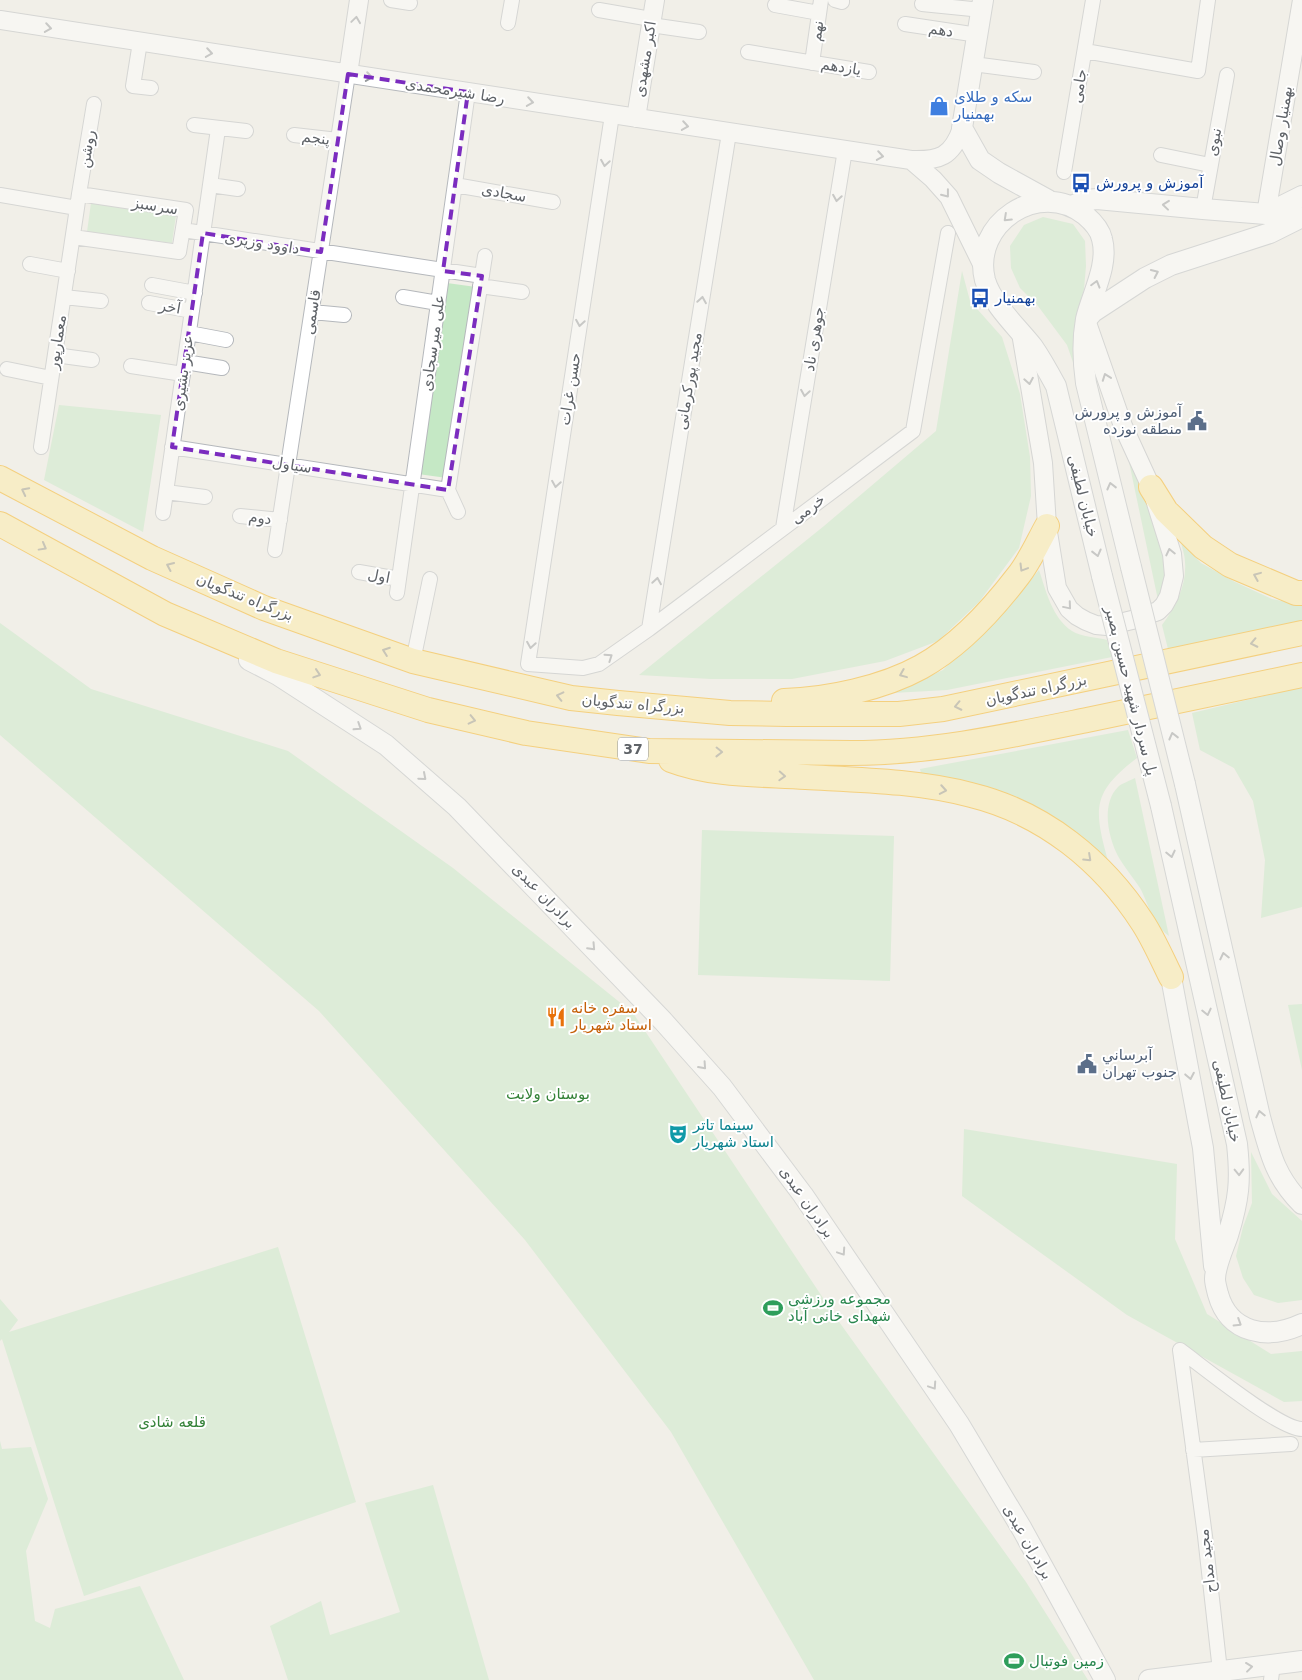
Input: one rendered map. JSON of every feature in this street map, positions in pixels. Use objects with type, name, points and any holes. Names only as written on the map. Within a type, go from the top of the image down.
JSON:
[{"type":"highway","name":"بزرگراه تندگویان","points":[[0,478],[152,558],[264,608],[413,661],[572,698],[730,713],[899,714],[943,709],[1302,633]]},
{"type":"highway","points":[[1151,487],[1166,511],[1203,547],[1230,565],[1302,594]]},
{"type":"highway","name":"37","points":[[0,524],[165,614],[276,661],[428,710],[526,733],[649,751],[870,753],[919,750],[1010,736],[1302,674]]},
{"type":"highway","points":[[618,703],[800,701],[875,685],[902,675],[921,667],[937,656],[964,635],[992,609],[1020,574],[1047,526]]},
{"type":"highway","points":[[649,751],[685,765],[724,772],[882,781],[971,795],[1008,807],[1049,827],[1087,856],[1116,887],[1143,924],[1170,977]]},
{"type":"main road","points":[[982,5],[962,128],[980,160],[999,173],[1048,200],[1071,206],[1087,200],[1097,199],[1203,209],[1268,223]]},
{"type":"main road","points":[[1268,223],[1302,196]]},
{"type":"main road","points":[[983,266],[985,249],[991,235],[1009,215],[1026,204],[1048,200]]},
{"type":"main road","name":"خیابان لطیفی","points":[[1071,206],[1093,221],[1102,238],[1104,254],[1086,320],[1083,360],[1086,383],[1131,567]]},
{"type":"main road","points":[[1086,320],[1093,312],[1144,278],[1268,223],[1302,216]]},
{"type":"main road","name":"خیابان لطیفی","points":[[983,266],[986,282],[994,298],[1046,367],[1056,386],[1102,576]]},
{"type":"main road","name":"پل سردار شهید حسین بصیر","points":[[1131,567],[1185,784]]},
{"type":"main road","name":"پل سردار شهید حسین بصیر","points":[[1102,576],[1161,806]]},
{"type":"main road","name":"برادران عبدی","points":[[165,614],[278,675],[386,746],[457,806],[663,1021],[722,1087],[803,1195],[959,1424],[1022,1530],[1104,1680]]},
{"type":"main road","name":"خیابان لطیفی","points":[[1185,784],[1270,1156],[1282,1182],[1302,1204]]},
{"type":"main road","name":"خیابان لطیفی","points":[[1161,806],[1236,1144],[1239,1168],[1239,1191],[1236,1208],[1215,1279]]},
{"type":"main road","points":[[1170,977],[1189,1068],[1202,1148],[1215,1279],[1223,1308],[1231,1319],[1246,1328],[1261,1332],[1291,1329],[1302,1324]]},
{"type":"main road","points":[[1282,1182],[1302,1193]]},
{"type":"main road","points":[[1149,1680],[1220,1671],[1272,1672],[1302,1661]]},
{"type":"street","points":[[348,74],[359,0]]},
{"type":"street","points":[[391,0],[410,3]]},
{"type":"street","points":[[508,22],[512,0]]},
{"type":"street","name":"اکبر مشهدی","points":[[636,118],[654,0]]},
{"type":"street","points":[[835,0],[842,2],[842,0]]},
{"type":"street","name":"جامی","points":[[1064,172],[1093,0]]},
{"type":"street","points":[[1085,51],[1198,71],[1208,0]]},
{"type":"street","name":"بهمنیار وصال","points":[[1268,223],[1302,0]]},
{"type":"street","points":[[922,4],[982,5]]},
{"type":"street","points":[[775,5],[820,7]]},
{"type":"street","name":"نهم","points":[[812,63],[820,7]]},
{"type":"street","points":[[599,10],[699,32]]},
{"type":"street","name":"رضا شیرمحمدی","points":[[0,20],[911,160],[938,159],[953,147],[962,128]]},
{"type":"street","name":"دهم","points":[[905,24],[978,35]]},
{"type":"street","points":[[140,42],[134,86],[151,88]]},
{"type":"street","points":[[748,52],[812,63]]},
{"type":"street","name":"یازدهم","points":[[812,63],[869,72]]},
{"type":"street","points":[[973,64],[1034,72]]},
{"type":"street","name":"قاسمی","points":[[275,550],[348,74]]},
{"type":"street","name":"نبوی","points":[[1203,209],[1227,74]]},
{"type":"street","name":"علی میرسجادی","points":[[398,586],[468,92]]},
{"type":"street","name":"روشن","points":[[78,201],[94,104]]},
{"type":"street","name":"حسن غرات","points":[[528,664],[612,115]]},
{"type":"street","points":[[194,125],[246,131]]},
{"type":"street","name":"عزیز بشیری","points":[[163,513],[218,129]]},
{"type":"street","name":"مجید پورکرمانی","points":[[649,629],[729,133]]},
{"type":"street","name":"پنجم","points":[[294,135],[338,140]]},
{"type":"street","name":"جوهری ناد","points":[[783,528],[844,150]]},
{"type":"street","points":[[1161,155],[1210,165]]},
{"type":"street","points":[[911,160],[933,179],[949,197],[983,266]]},
{"type":"street","points":[[210,185],[238,189]]},
{"type":"street","name":"سجادی","points":[[455,185],[553,202]]},
{"type":"street","points":[[0,195],[78,201],[73,237]]},
{"type":"street","name":"سرسبز","points":[[73,237],[180,252],[186,210],[78,201]]},
{"type":"street","name":"داوود وزیری","points":[[183,230],[321,252]]},
{"type":"street","name":"خرمی","points":[[528,664],[583,668],[598,664],[649,629],[913,431],[948,233]]},
{"type":"street","name":"معمارپور","points":[[41,447],[73,237]]},
{"type":"street","points":[[321,252],[443,271],[522,292]]},
{"type":"street","points":[[458,512],[448,490],[485,256]]},
{"type":"street","points":[[30,264],[68,271]]},
{"type":"street","points":[[152,285],[194,293]]},
{"type":"street","points":[[64,297],[101,301]]},
{"type":"street","points":[[403,297],[438,303]]},
{"type":"street","name":"آخر","points":[[149,303],[192,311]]},
{"type":"street","points":[[312,312],[344,316]]},
{"type":"street","points":[[1021,333],[1043,463],[1047,526],[1057,588],[1069,609],[1077,616],[1091,623],[1107,626],[1158,611],[1169,596],[1174,576],[1172,554],[1151,487],[1124,426],[1086,320]]},
{"type":"street","points":[[189,333],[226,340]]},
{"type":"street","points":[[55,355],[92,360]]},
{"type":"street","points":[[131,366],[222,368]]},
{"type":"street","points":[[8,369],[51,378]]},
{"type":"street","name":"سیاول","points":[[172,447],[448,490]]},
{"type":"street","points":[[166,492],[205,497]]},
{"type":"street","name":"دوم","points":[[240,516],[280,520]]},
{"type":"street","name":"اول","points":[[359,572],[398,586]]},
{"type":"street","points":[[413,661],[430,579]]},
{"type":"street","name":"مجید مداح","points":[[1220,1671],[1180,1350],[1272,1417],[1296,1429],[1302,1429]]},
{"type":"street","points":[[1193,1450],[1291,1444]]},
{"type":"highlighted area","points":[[348,74],[468,92],[443,271],[482,276],[448,490],[172,447],[203,233],[321,252]]},
{"type":"green space","points":[[91,203],[176,215],[172,243],[87,232]]},
{"type":"green space","points":[[1043,217],[1073,224],[1085,241],[1086,266],[1084,289],[1075,321],[1075,368],[1067,345],[1038,306],[1020,288],[1011,268],[1010,246],[1024,225]]},
{"type":"green space","points":[[962,271],[970,301],[1002,337],[1020,394],[1030,457],[1031,496],[1019,548],[979,602],[938,641],[885,661],[792,679],[711,679],[639,675],[824,526],[936,431]]},
{"type":"green space","points":[[447,283],[476,287],[447,478],[418,474]]},
{"type":"green space","points":[[59,405],[161,415],[143,532],[44,480]]},
{"type":"green space","points":[[1128,457],[1141,480],[1167,561],[1165,587],[1158,600]]},
{"type":"green space","points":[[1181,542],[1201,563],[1235,582],[1272,599],[1302,605],[1302,621],[1168,649],[1162,625],[1180,595],[1184,579],[1185,559]]},
{"type":"green space","points":[[1039,570],[1047,595],[1059,619],[1065,626],[1076,633],[1107,640],[1112,657],[947,690],[892,693],[943,670],[963,649],[993,624]]},
{"type":"green space","name":"بوستان ولایت","points":[[0,623],[91,689],[288,751],[453,868],[633,1013],[837,1319],[1026,1582],[1088,1680],[814,1680],[671,1432],[525,1240],[319,1011],[0,735]]},
{"type":"green space","points":[[1302,687],[1302,907],[1261,918],[1265,860],[1253,801],[1234,768],[1200,750],[1192,713]]},
{"type":"green space","points":[[1128,730],[1137,758],[1111,782],[1104,792],[1100,803],[1100,828],[1108,861],[1076,837],[922,777],[920,769]]},
{"type":"green space","points":[[1135,778],[1169,936],[1154,919],[1140,888],[1118,856],[1111,840],[1108,821],[1109,802],[1118,787]]},
{"type":"green space","points":[[702,830],[894,836],[890,981],[698,975]]},
{"type":"green space","points":[[1302,1004],[1302,1070],[1288,1005]]},
{"type":"green space","points":[[964,1129],[1177,1164],[1175,1239],[1207,1314],[1271,1354],[1302,1351],[1302,1401],[1284,1402],[1127,1315],[962,1196]]},
{"type":"green space","points":[[1251,1152],[1272,1194],[1302,1221],[1302,1300],[1278,1303],[1254,1295],[1243,1278],[1236,1256],[1243,1227],[1252,1203]]},
{"type":"green space","name":"قلعه شادی","points":[[278,1247],[356,1502],[84,1596],[2,1339],[0,1341],[0,1299],[18,1320],[9,1332]]},
{"type":"green space","points":[[0,1441],[2,1449],[31,1447],[48,1499],[26,1551],[35,1621],[50,1628],[55,1609],[140,1586],[184,1680],[0,1680]]},
{"type":"green space","points":[[433,1485],[489,1680],[288,1680],[270,1626],[321,1601],[330,1635],[400,1612],[365,1503]]},
{"type":"place","name":"سکه و طلای بهمنیار","points":[[939,106]]},
{"type":"place","name":"آموزش و پرورش","points":[[1081,183]]},
{"type":"place","name":"بهمنیار","points":[[980,298]]},
{"type":"place","name":"آموزش و پرورش منطقه نوزده","points":[[1197,421]]},
{"type":"place","name":"سفره خانه استاد شهریار","points":[[556,1017]]},
{"type":"place","name":"آبرساني جنوب تهران","points":[[1087,1064]]},
{"type":"place","name":"سینما تاتر استاد شهریار","points":[[678,1134]]},
{"type":"place","name":"مجموعه ورزشی شهدای خانی آباد","points":[[773,1308]]},
{"type":"place","name":"زمین فوتبال","points":[[1014,1661]]}]
